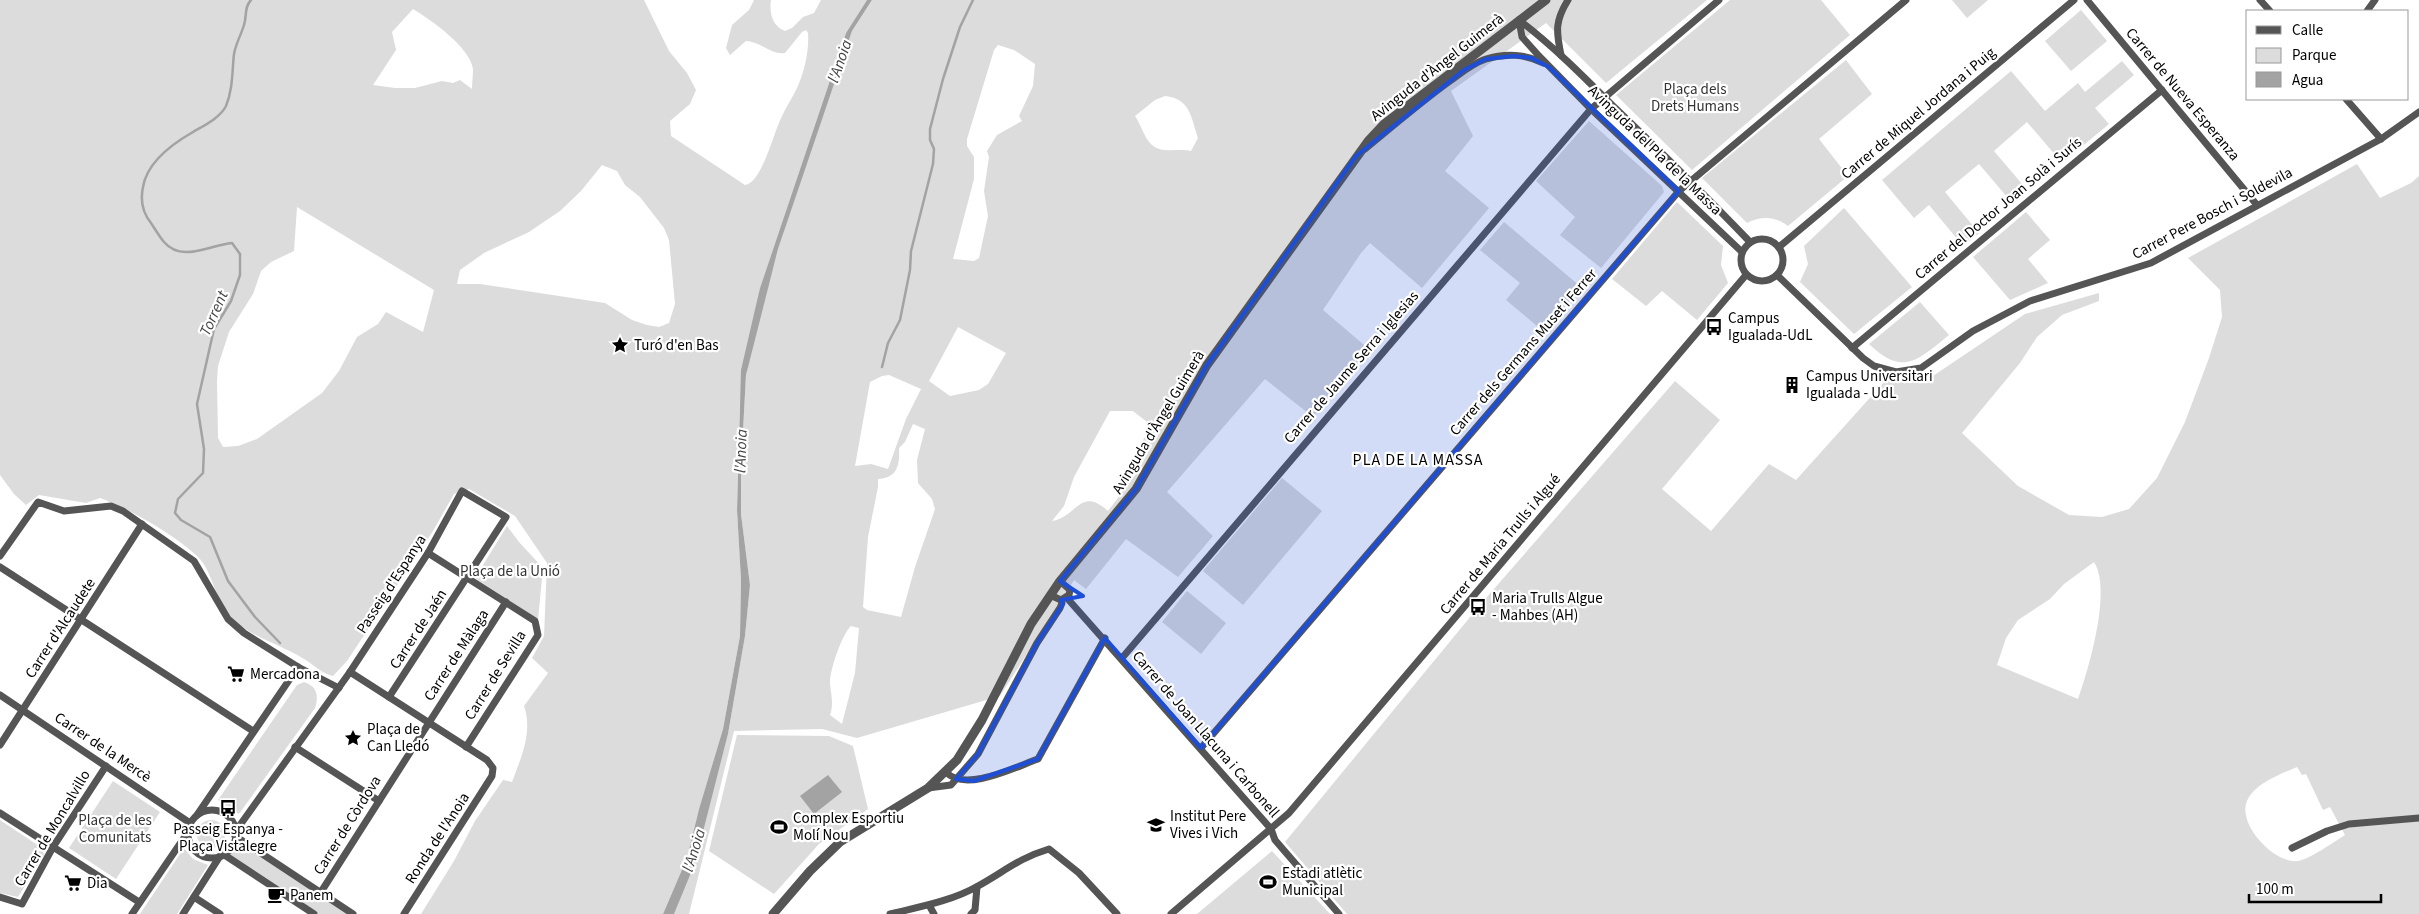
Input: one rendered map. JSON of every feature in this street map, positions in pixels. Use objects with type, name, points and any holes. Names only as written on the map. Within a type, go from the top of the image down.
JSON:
[{"type":"street","name":"Avinguda d'Àngel Guimerà","points":[[774,914],[810,871],[840,842],[928,788],[946,772],[967,745],[982,720],[1031,624],[1050,595],[1136,489],[1207,364],[1356,156],[1384,124],[1546,0]]},
{"type":"street","points":[[1561,55],[1556,33],[1559,15],[1568,0]]},
{"type":"street","name":"Carrer de Jaume Serra i Iglesias","points":[[1122,658],[1591,109],[1719,0]]},
{"type":"street","name":"Carrer dels Germans Muset i Ferrer","points":[[1201,748],[1679,191],[1906,0]]},
{"type":"street","name":"Carrer de Miquel Jordana i Puig","points":[[1779,247],[2074,0]]},
{"type":"street","name":"Carrer de Nueva Esperanza","points":[[2087,0],[2257,205]]},
{"type":"street","points":[[2260,0],[2269,10]]},
{"type":"street","name":"Avinguda del Pla de la Massa","points":[[1519,20],[1561,55],[1690,180],[1750,242]]},
{"type":"street","name":"Avinguda del Pla de la Massa","points":[[1519,20],[1522,37],[1549,67],[1742,252]]},
{"type":"street","name":"Avinguda del Pla de la Massa","points":[[1356,156],[1436,91],[1475,63],[1498,56],[1514,56],[1532,58],[1549,67]]},
{"type":"street","name":"Carrer del Doctor Joan Solà i Surís","points":[[1852,348],[2162,90]]},
{"type":"street","points":[[2347,100],[2381,139]]},
{"type":"street","name":"Carrer Pere Bosch i Soldevila","points":[[1852,348],[1874,366],[1896,372],[1921,368],[1972,331],[2030,301],[2151,263],[2381,139],[2419,112]]},
{"type":"street","points":[[1766,239],[1779,247],[1783,262],[1777,276],[1762,282],[1753,280],[1746,275],[1741,264],[1742,252],[1750,242],[1766,239]]},
{"type":"street","name":"Carrer de Maria Trulls i Algué","points":[[1172,914],[1288,813],[1746,275]]},
{"type":"street","points":[[1777,276],[1852,348]]},
{"type":"street","name":"Passeig d'Espanya","points":[[183,914],[222,855],[233,843],[235,834],[295,747],[350,672],[428,553],[462,491]]},
{"type":"street","name":"Carrer de Jaén","points":[[389,697],[506,517],[462,491]]},
{"type":"street","points":[[0,556],[38,502],[64,511],[111,506],[142,524],[194,561],[228,619],[244,633],[298,667],[339,688]]},
{"type":"street","name":"Carrer d'Alcaudete","points":[[0,746],[142,524]]},
{"type":"street","name":"Carrer de Sevilla","points":[[428,553],[535,621],[538,635],[466,747]]},
{"type":"street","points":[[0,567],[253,731]]},
{"type":"street","name":"Carrer de Joan Llacuna i Carbonell","points":[[1060,581],[1070,590],[1064,599]]},
{"type":"street","name":"Carrer de Joan Llacuna i Carbonell","points":[[1050,595],[1064,599],[1105,638],[1271,829],[1275,840],[1339,914]]},
{"type":"street","points":[[928,788],[951,785],[978,754],[1037,643],[1064,599]]},
{"type":"street","name":"Carrer de Màlaga","points":[[429,723],[506,602]]},
{"type":"street","points":[[946,772],[956,779],[974,781],[1038,759],[1105,638]]},
{"type":"street","points":[[298,667],[190,823],[188,832],[189,840],[198,853],[205,856],[222,855],[314,914]]},
{"type":"street","points":[[350,672],[466,747]]},
{"type":"street","name":"Carrer de la Mercè","points":[[0,695],[190,823]]},
{"type":"street","name":"Carrer de Còrdova","points":[[321,892],[429,723]]},
{"type":"street","points":[[295,747],[379,801]]},
{"type":"street","name":"Ronda de l'Anoia","points":[[404,914],[492,776],[493,768],[487,760],[466,747]]},
{"type":"street","name":"Carrer de Moncalvillo","points":[[0,897],[22,904],[53,847],[106,766]]},
{"type":"street","points":[[197,815],[211,810],[224,814],[230,818],[235,834],[353,914]]},
{"type":"street","points":[[0,813],[140,902]]},
{"type":"street","points":[[2292,848],[2327,831],[2349,824],[2419,818]]},
{"type":"street","points":[[132,914],[188,832]]},
{"type":"street","points":[[890,914],[929,905],[977,887],[1026,856],[1049,849],[1079,872],[1117,914]]},
{"type":"street","points":[[971,914],[975,910],[977,887]]},
{"type":"street","points":[[194,897],[220,914]]},
{"type":"street","points":[[929,905],[934,914]]},
{"type":"highlighted area","points":[[1514,56],[1532,58],[1549,67],[1679,191],[1201,748],[1105,638],[1038,759],[974,781],[956,779],[978,754],[1037,643],[1063,604],[1061,600],[1083,596],[1060,581],[1136,489],[1207,365],[1356,156],[1464,70],[1486,59]]},
{"type":"green space","points":[[0,0],[644,0],[669,51],[687,73],[696,90],[690,104],[670,121],[671,136],[745,185],[751,182],[761,168],[781,117],[799,84],[807,56],[808,33],[806,30],[802,32],[785,53],[775,52],[746,41],[730,55],[726,48],[732,25],[749,10],[754,0],[771,0],[772,18],[777,26],[785,31],[792,28],[803,17],[814,13],[821,0],[867,0],[846,33],[760,288],[740,401],[737,510],[741,580],[740,636],[723,729],[699,809],[687,858],[663,914],[421,914],[454,861],[475,821],[503,780],[512,782],[527,735],[524,706],[548,673],[532,658],[544,636],[547,563],[515,516],[469,489],[454,494],[433,531],[347,661],[333,676],[321,671],[294,653],[252,633],[233,620],[222,605],[210,576],[198,557],[178,540],[152,523],[100,498],[86,503],[39,495],[26,505],[14,494],[0,475]],"holes":[[[413,9],[449,35],[465,52],[473,69],[472,89],[460,80],[453,83],[442,81],[415,88],[373,85],[396,50],[392,32]],[[602,165],[617,171],[625,185],[640,197],[664,228],[669,240],[675,304],[669,323],[659,327],[647,325],[632,320],[605,303],[480,284],[457,284],[460,270],[484,253],[529,232],[560,211],[581,191]],[[297,207],[434,290],[423,332],[386,312],[378,324],[357,337],[339,371],[322,393],[257,439],[238,446],[223,447],[218,438],[217,381],[218,366],[229,332],[253,294],[261,271],[271,262],[294,251]]]},
{"type":"green space","points":[[872,0],[1707,0],[1606,83],[1546,23],[1451,91],[1473,136],[1445,171],[1489,208],[1422,288],[1370,243],[1361,253],[1323,310],[1370,350],[1313,417],[1265,379],[1167,492],[1213,536],[1178,577],[1126,539],[1086,589],[1074,580],[1000,696],[857,738],[822,729],[734,731],[689,914],[674,914],[694,863],[728,734],[745,636],[750,585],[741,514],[741,468],[746,375],[750,354],[778,249],[852,31]],"holes":[[[998,45],[1014,50],[1035,64],[1033,86],[1019,116],[1022,121],[997,135],[987,151],[989,157],[984,191],[988,216],[979,258],[974,261],[953,259],[974,179],[974,157],[967,146],[967,139],[994,50]],[[1165,96],[1174,98],[1185,105],[1189,111],[1198,138],[1191,151],[1159,149],[1154,147],[1146,138],[1135,116],[1155,100]],[[958,327],[1006,353],[988,384],[979,390],[950,396],[929,381]],[[889,375],[921,389],[906,419],[888,469],[871,464],[855,466],[870,382]],[[1110,411],[1133,411],[1147,422],[1148,431],[1140,446],[1148,452],[1139,470],[1108,511],[1099,504],[1091,501],[1085,502],[1052,521],[1064,506],[1074,477]],[[913,424],[925,429],[917,460],[918,483],[932,499],[935,509],[915,567],[901,617],[867,610],[863,607],[868,537],[878,479],[889,476],[896,470],[899,460],[899,448],[905,442]],[[851,626],[859,628],[855,673],[842,724],[830,715],[832,703],[830,678],[840,645]]]},
{"type":"green space","name":"Plaça dels Drets Humans","points":[[1730,0],[1821,0],[1850,35],[1692,170],[1616,95]]},
{"type":"green space","points":[[1952,0],[1988,0],[1967,18]]},
{"type":"green space","points":[[2081,10],[2107,41],[2071,71],[2045,41]]},
{"type":"green space","points":[[1846,60],[1872,94],[1819,139],[1848,176],[1788,226],[1778,220],[1768,218],[1757,219],[1747,223],[1702,178]]},
{"type":"green space","points":[[2122,61],[2134,75],[2095,108],[2109,124],[2062,163],[2027,122],[1994,151],[2028,191],[2013,204],[1979,164],[1945,192],[1979,233],[1963,246],[1929,205],[1914,218],[1882,180],[2011,71],[2045,111],[2078,83],[2085,92]]},
{"type":"green space","points":[[1589,121],[1662,186],[1664,192],[1601,268],[1560,235],[1575,217],[1536,181]]},
{"type":"green space","points":[[2357,164],[2380,198],[2411,183],[2419,176],[2419,914],[1347,914],[1285,842],[1480,605],[1675,381],[1720,420],[1662,489],[1711,531],[1769,464],[1796,480],[1885,381],[1924,382],[2025,314],[2099,293],[2099,301],[2062,315],[2037,337],[2020,363],[1962,433],[2018,486],[2069,515],[2102,517],[2129,509],[2157,478],[2185,422],[2222,317],[2220,290],[2188,258]],"holes":[[[2094,562],[2099,575],[2101,591],[2100,609],[2093,649],[2078,699],[1997,665],[2006,638],[2018,620],[2050,599],[2064,584]],[[2297,767],[2302,775],[2306,774],[2323,810],[2330,807],[2345,835],[2315,854],[2298,861],[2278,856],[2260,841],[2252,831],[2245,810],[2247,801],[2262,784]]]},
{"type":"green space","points":[[1677,202],[1723,246],[1721,265],[1728,283],[1697,320],[1662,291],[1646,306],[1612,279]]},
{"type":"green space","points":[[1844,208],[1912,287],[1854,334],[1800,282],[1808,264],[1804,246]]},
{"type":"green space","points":[[2026,212],[2050,240],[2028,259],[2048,283],[2010,300],[1973,257]]},
{"type":"green space","points":[[1504,222],[1581,287],[1543,331],[1506,300],[1520,283],[1480,250]]},
{"type":"green space","points":[[1920,302],[1949,335],[1919,358],[1910,361],[1891,360],[1869,344]]},
{"type":"green space","points":[[1282,478],[1322,511],[1243,605],[1203,571]]},
{"type":"green space","name":"Plaça de la Unió","points":[[507,526],[543,568],[538,620],[475,578]]},
{"type":"green space","points":[[1187,591],[1226,623],[1201,654],[1162,622]]},
{"type":"green space","points":[[304,682],[312,686],[316,692],[315,708],[239,814],[218,800],[297,685]]},
{"type":"green space","name":"Complex Esportiu Molí Nou","points":[[737,735],[829,736],[853,746],[868,809],[819,844],[774,894],[709,851]]},
{"type":"green space","name":"Plaça de les Comunitats","points":[[113,781],[160,812],[116,879],[69,848]]},
{"type":"green space","points":[[0,820],[42,848],[44,855],[18,897],[0,893]]},
{"type":"green space","points":[[211,820],[221,824],[225,834],[221,844],[211,848],[201,844],[197,834],[201,824]]},
{"type":"green space","points":[[239,841],[348,914],[319,914],[230,855]]},
{"type":"green space","points":[[184,848],[193,859],[208,865],[177,914],[140,914]]},
{"type":"green space","name":"Estadi atlètic Municipal","points":[[1272,851],[1330,914],[1197,914]]},
{"type":"water","name":"l'Anoia","points":[[867,0],[872,0],[852,31],[778,249],[746,375],[741,468],[741,514],[750,585],[745,636],[728,734],[695,863],[674,914],[663,914],[687,858],[699,809],[723,729],[740,636],[741,580],[737,510],[741,370],[760,288],[846,33]]},
{"type":"water","points":[[828,775],[842,792],[814,814],[800,796]]},
{"type":"waterway","name":"Torrent","points":[[251,0],[247,6],[244,25],[234,54],[231,87],[226,106],[216,118],[177,142],[155,162],[145,178],[142,202],[148,219],[162,240],[171,248],[187,252],[232,243],[240,254],[240,275],[231,301],[214,329],[197,404],[204,449],[203,473],[178,499],[175,513],[181,520],[210,537],[228,581],[255,617],[280,643]]},
{"type":"waterway","points":[[882,367],[888,343],[900,320],[910,270],[911,251],[933,164],[934,149],[930,140],[930,129],[943,79],[960,27],[973,0]]},
{"type":"place","name":"Campus Igualada-UdL","points":[[1714,327]]},
{"type":"place","name":"Turó d'en Bas","points":[[620,345]]},
{"type":"place","name":"Campus Universitari Igualada - UdL","points":[[1792,385]]},
{"type":"place","name":"Maria Trulls Algue - Mahbes (AH)","points":[[1478,607]]},
{"type":"place","name":"Mercadona","points":[[236,674]]},
{"type":"place","name":"Plaça de Can Lledó","points":[[353,738]]},
{"type":"place","name":"Passeig Espanya - Plaça Vistalegre","points":[[228,808]]},
{"type":"place","name":"Institut Pere Vives i Vich","points":[[1156,825]]},
{"type":"place","name":"Complex Esportiu Molí Nou","points":[[779,827]]},
{"type":"place","name":"Estadi atlètic Municipal","points":[[1268,882]]},
{"type":"place","name":"Dia","points":[[73,883]]},
{"type":"place","name":"Panem","points":[[276,895]]},
{"type":"district","name":"PLA DE LA MASSA","points":[[1418,459]]}]
